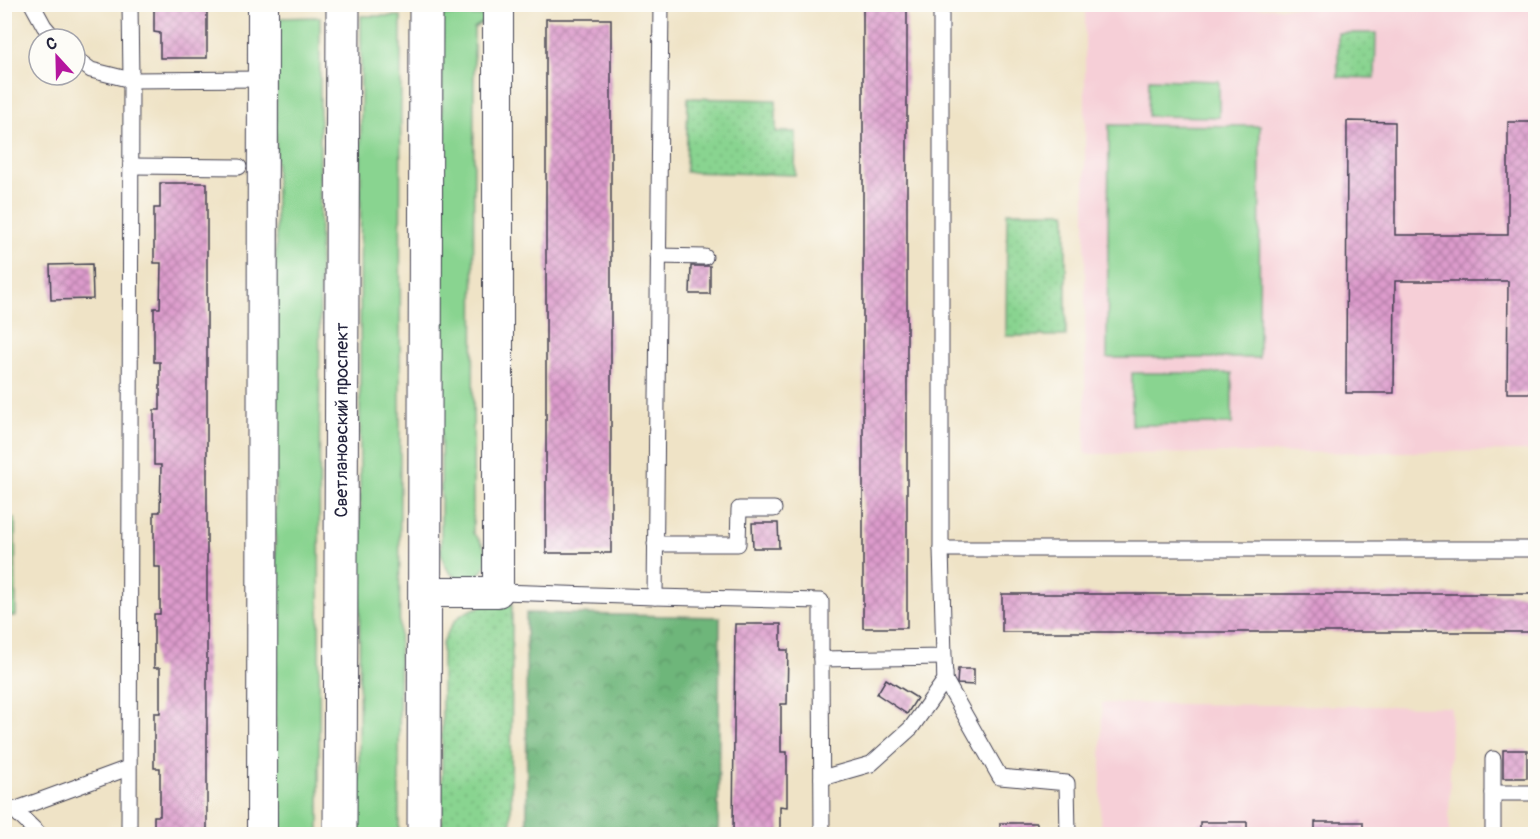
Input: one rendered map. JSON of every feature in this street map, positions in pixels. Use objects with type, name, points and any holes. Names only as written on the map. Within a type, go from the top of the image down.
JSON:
[{"type":"main road","name":"Светлановский проспект","points":[[340,834],[344,4]]},
{"type":"main road","points":[[424,834],[426,4]]},
{"type":"street","points":[[262,834],[263,4]]},
{"type":"street","points":[[424,592],[498,592],[498,4]]},
{"type":"lane","points":[[32,4],[45,27]]},
{"type":"lane","points":[[129,834],[130,4]]},
{"type":"lane","points":[[655,597],[661,4]]},
{"type":"lane","points":[[941,4],[941,549],[945,680],[1000,777],[1068,783],[1068,834]]},
{"type":"lane","points":[[87,66],[131,81],[263,79]]},
{"type":"lane","points":[[131,166],[239,166]]},
{"type":"lane","points":[[658,256],[705,257]]},
{"type":"lane","points":[[655,544],[738,543],[739,509],[774,508]]},
{"type":"lane","points":[[941,549],[1536,549]]},
{"type":"lane","points":[[498,592],[821,601],[822,834]]},
{"type":"lane","points":[[821,659],[944,657]]},
{"type":"lane","points":[[822,778],[871,764],[911,728],[945,680]]},
{"type":"lane","points":[[1493,759],[1493,834]]},
{"type":"lane","points":[[9,810],[128,768]]},
{"type":"lane","points":[[1493,793],[1536,793]]},
{"type":"lane","points":[[9,810],[39,834]]},
{"type":"shaded area","points":[[1535,5],[1535,451],[1085,454],[1085,7]]},
{"type":"shaded area","points":[[1102,703],[1451,707],[1449,834],[1100,834]]},
{"type":"green space","points":[[442,15],[486,16],[485,21],[474,28],[473,533],[485,549],[486,562],[483,570],[468,579],[452,574],[445,565],[441,551]]},
{"type":"green space","points":[[361,16],[401,16],[399,834],[359,834]]},
{"type":"green space","points":[[320,17],[319,834],[275,834],[276,18]]},
{"type":"green space","points":[[1338,33],[1376,33],[1375,78],[1338,77]]},
{"type":"green space","points":[[1149,79],[1219,81],[1219,117],[1148,116]]},
{"type":"green space","points":[[688,98],[776,100],[776,132],[796,132],[795,175],[686,172]]},
{"type":"green space","points":[[1109,125],[1260,126],[1259,358],[1107,358]]},
{"type":"green space","points":[[1007,212],[1066,212],[1066,336],[1006,336]]},
{"type":"green space","points":[[1132,373],[1232,373],[1232,424],[1132,425]]},
{"type":"green space","points":[[4,444],[6,444],[7,518],[15,518],[16,616],[5,616]]},
{"type":"green space","points":[[494,603],[512,603],[511,834],[442,834],[442,645],[455,620],[461,615]]},
{"type":"green space","points":[[526,613],[720,617],[718,834],[527,834]]},
{"type":"building","points":[[154,4],[207,4],[207,58],[160,58],[160,33],[154,32]]},
{"type":"building","points":[[863,5],[907,5],[907,628],[863,628]]},
{"type":"building","points":[[546,19],[611,19],[611,553],[546,553]]},
{"type":"building","points":[[1347,121],[1395,122],[1395,235],[1508,235],[1508,122],[1536,122],[1536,393],[1507,393],[1508,281],[1395,281],[1394,393],[1346,393]]},
{"type":"building","points":[[160,183],[207,183],[207,834],[154,834],[154,816],[160,816],[160,768],[154,768],[154,713],[160,713],[160,668],[154,668],[154,614],[160,614],[160,567],[154,567],[154,512],[160,512],[161,465],[154,465],[154,410],[160,410],[160,362],[154,362],[154,308],[160,308],[161,263],[154,263],[154,208],[160,208]]},
{"type":"building","points":[[92,264],[93,299],[51,300],[50,265]]},
{"type":"building","points":[[691,266],[710,266],[710,294],[690,294]]},
{"type":"building","points":[[752,523],[778,523],[779,548],[753,548]]},
{"type":"building","points":[[1002,594],[1536,594],[1536,632],[1002,632]]},
{"type":"building","points":[[735,624],[781,624],[781,650],[788,650],[787,704],[781,704],[781,752],[787,752],[787,807],[780,806],[780,834],[733,834]]},
{"type":"building","points":[[958,669],[974,669],[974,685],[957,684]]},
{"type":"building","points":[[886,679],[917,698],[907,714],[877,694]]},
{"type":"building","points":[[1503,750],[1527,750],[1527,778],[1503,778]]},
{"type":"building","points":[[1200,822],[1247,822],[1247,834],[1200,834]]},
{"type":"building","points":[[1315,822],[1363,822],[1363,834],[1315,834]]},
{"type":"building","points":[[1000,823],[1037,823],[1037,834],[1000,834]]}]
